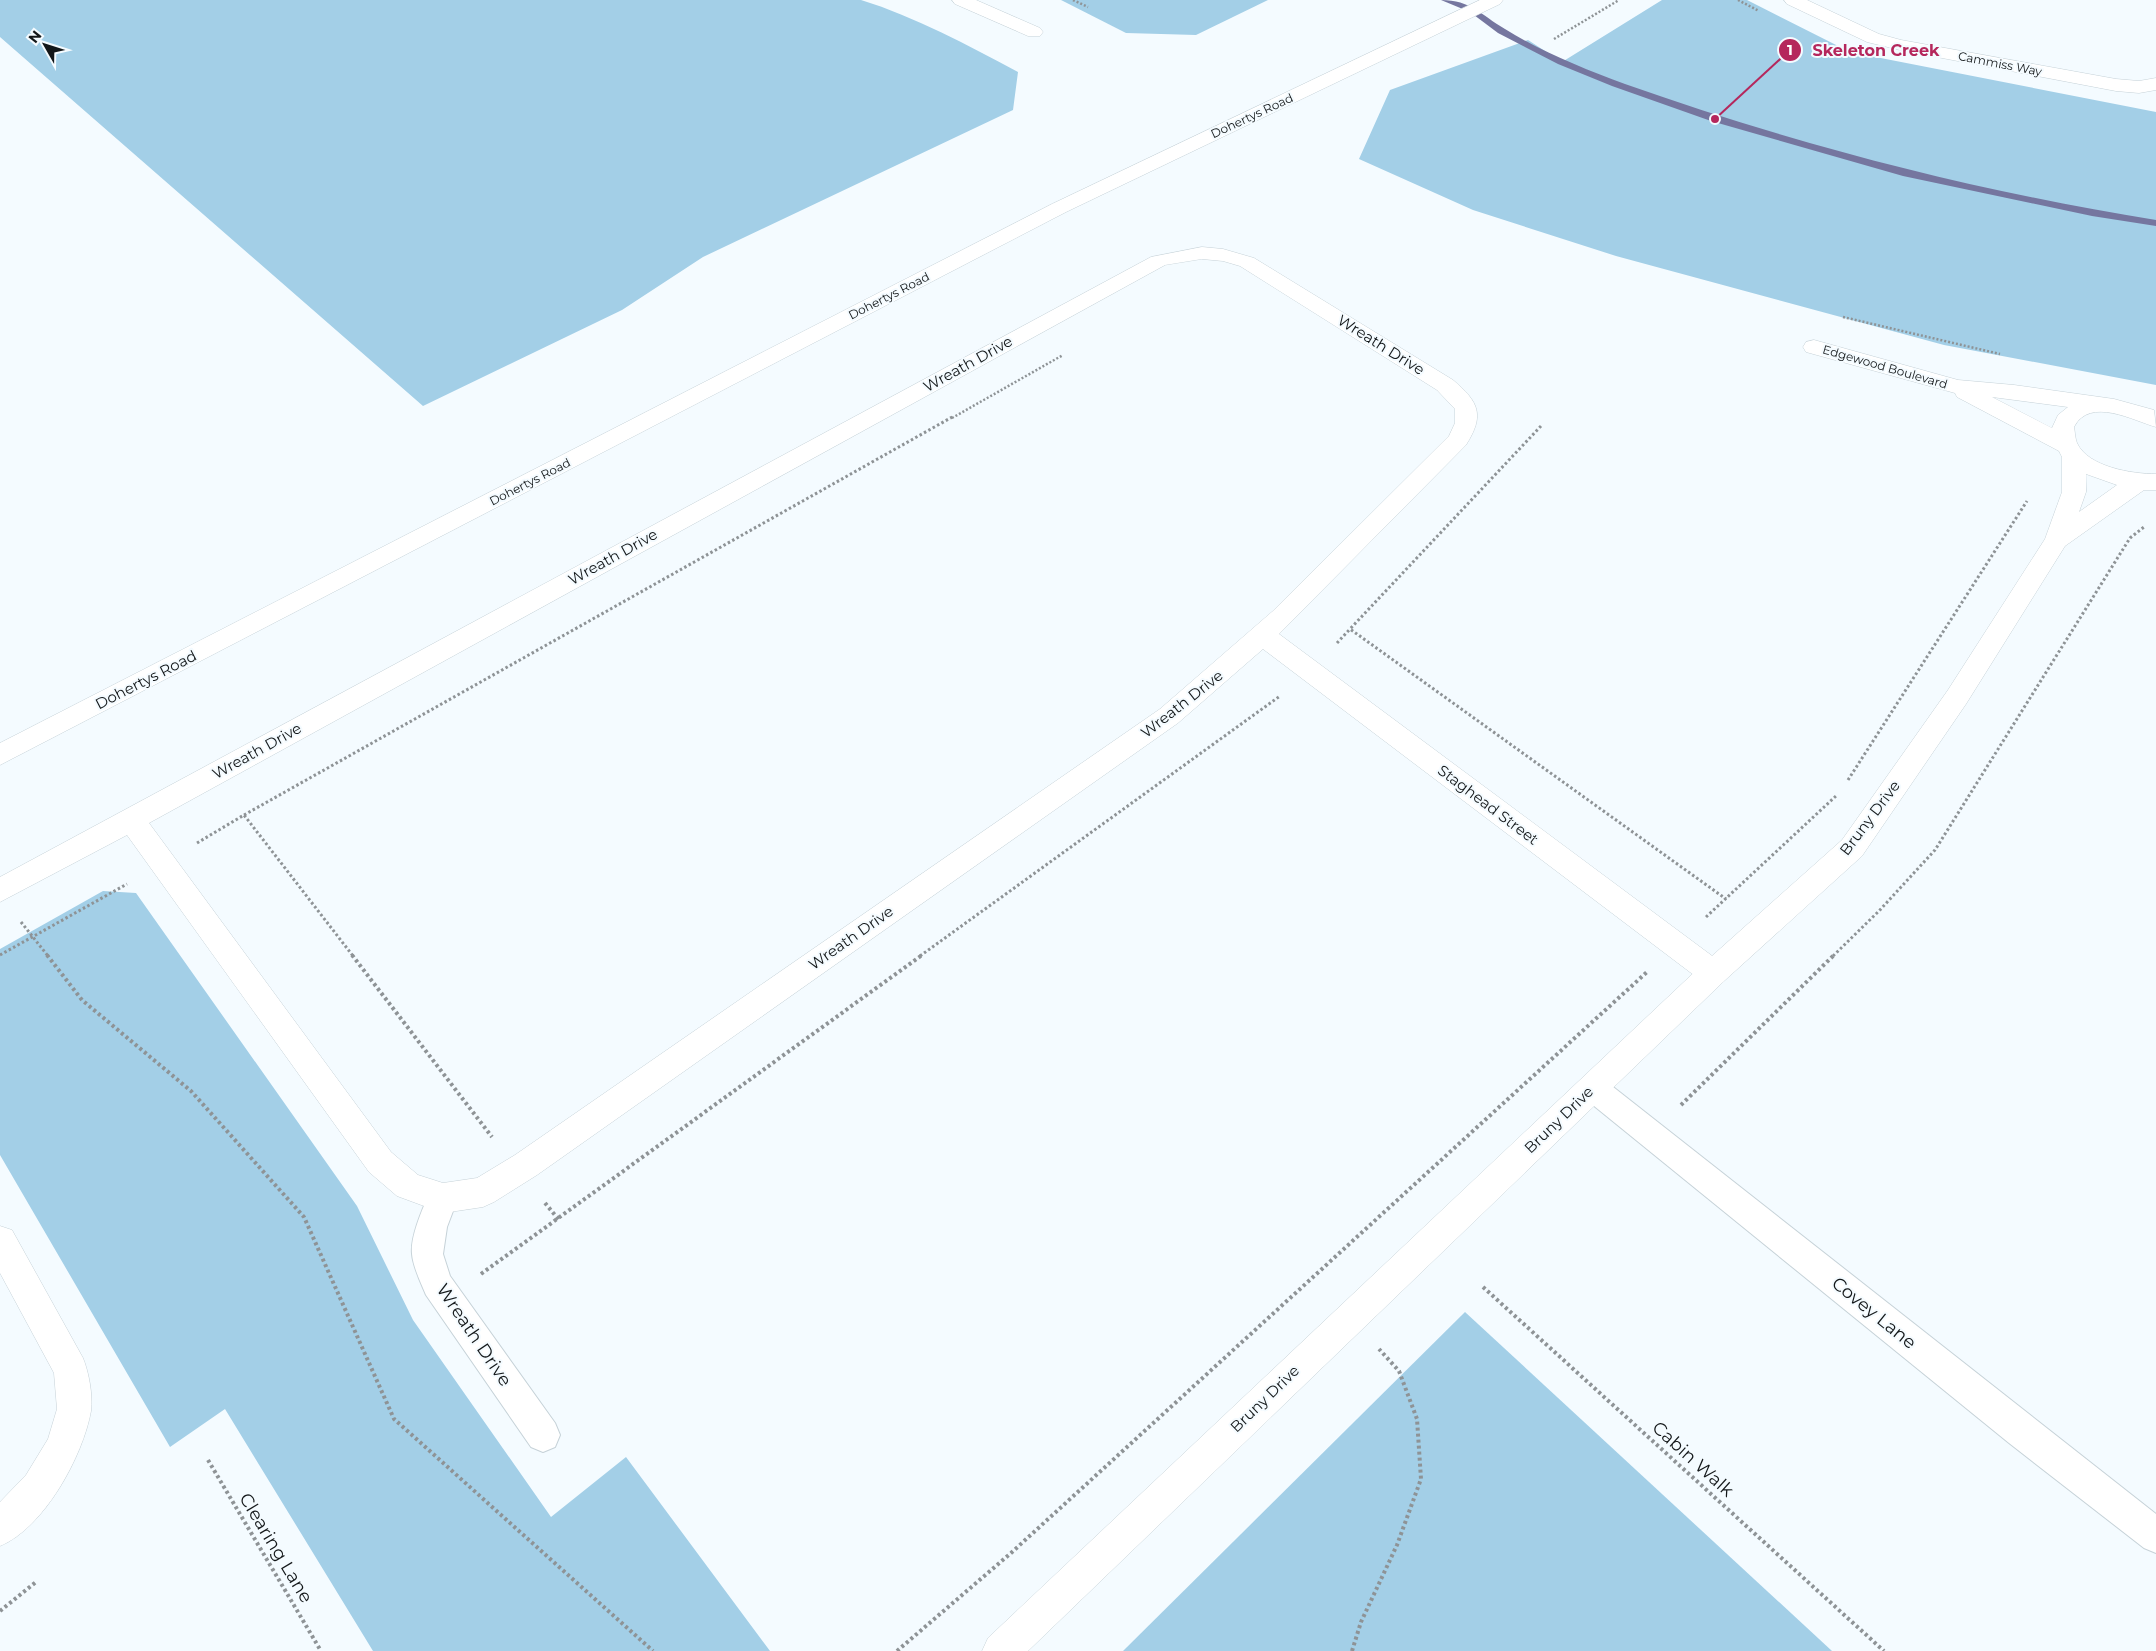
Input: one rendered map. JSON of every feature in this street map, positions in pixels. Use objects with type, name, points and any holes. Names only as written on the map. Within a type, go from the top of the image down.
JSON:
[{"type":"street","points":[[961,0],[1034,32]]},
{"type":"street","name":"Dohertys Road","points":[[0,755],[292,606],[1059,208],[1494,0]]},
{"type":"street","name":"Cammiss Way","points":[[1793,0],[1857,32],[1900,45],[2116,86],[2139,87],[2156,84]]},
{"type":"street","name":"Wreath Drive","points":[[0,891],[1158,261],[1181,254],[1224,254],[1247,262],[1445,385],[1460,397],[1467,410],[1468,426],[1458,440],[1263,636],[1217,678],[1170,716],[518,1170],[483,1192],[443,1198],[408,1186],[380,1162],[132,820]]},
{"type":"street","name":"Edgewood Boulevard","points":[[1814,347],[1957,387],[2014,392],[2131,410],[2156,420]]},
{"type":"street","name":"Edgewood Boulevard","points":[[1957,387],[2072,458],[2103,473],[2151,482]]},
{"type":"street","name":"Bruny Drive","points":[[1001,1651],[1713,973],[1852,848],[1957,697],[2057,540],[2074,492],[2072,458],[2063,435],[2063,425],[2069,417],[2078,411],[2090,407],[2105,406]]},
{"type":"street","name":"Bruny Drive","points":[[2057,540],[2105,504],[2151,482]]},
{"type":"street","name":"Dohertys Road","points":[[0,744],[292,606]]},
{"type":"street","name":"Staghead Street","points":[[1263,636],[1713,973]]},
{"type":"street","points":[[0,1242],[71,1370],[74,1409],[64,1446],[39,1488],[0,1528]]},
{"type":"lane","name":"Covey Lane","points":[[1593,1088],[2021,1431],[2156,1536]]},
{"type":"lane","name":"Wreath Drive","points":[[443,1198],[432,1227],[426,1254],[437,1284],[543,1435]]},
{"type":"path","points":[[1073,0],[1088,7]]},
{"type":"path","points":[[1554,39],[1619,0]]},
{"type":"path","points":[[1838,316],[2002,354]]},
{"type":"path","points":[[0,955],[164,863],[244,815],[1071,351]]},
{"type":"path","points":[[1541,426],[1350,628],[1726,898]]},
{"type":"path","points":[[896,1651],[1011,1553],[1838,795],[2052,464],[2072,458]]},
{"type":"path","points":[[1644,1128],[1684,1103],[1879,911],[1935,850],[2130,538],[2150,522]]},
{"type":"path","points":[[447,1298],[559,1220],[1285,693]]},
{"type":"path","points":[[244,815],[518,1170],[559,1220]]},
{"type":"path","points":[[16,915],[82,1000],[190,1091],[304,1217],[394,1419],[653,1651]]},
{"type":"path","name":"Cabin Walk","points":[[1483,1286],[1884,1651]]},
{"type":"path","points":[[1350,1319],[1400,1371],[1417,1419],[1421,1479],[1397,1545],[1361,1622],[1352,1651]]},
{"type":"path","name":"Clearing Lane","points":[[208,1460],[321,1651]]},
{"type":"path","points":[[0,1611],[36,1582]]},
{"type":"shaded area","points":[[0,0],[861,0],[921,23],[1018,72],[1013,110],[703,257],[622,310],[423,406],[0,37]]},
{"type":"shaded area","points":[[1061,0],[1268,0],[1196,35],[1126,33]]},
{"type":"shaded area","points":[[1662,0],[1747,0],[1850,52],[2156,112],[2156,385],[1944,345],[1616,256],[1473,210],[1359,159],[1390,90],[1528,40],[1562,62]]},
{"type":"shaded area","points":[[103,891],[136,893],[357,1206],[413,1320],[551,1517],[626,1457],[770,1651],[373,1651],[225,1409],[170,1447],[0,1155],[0,949]]},
{"type":"shaded area","points":[[1465,1312],[1832,1651],[1123,1651]]},
{"type":"waterway","points":[[1446,0],[1473,10],[1501,31],[1562,62],[1616,84],[1715,119],[1903,173],[2092,213],[2156,223]]},
{"type":"place","name":"Skeleton Creek","points":[[1715,119]]}]
